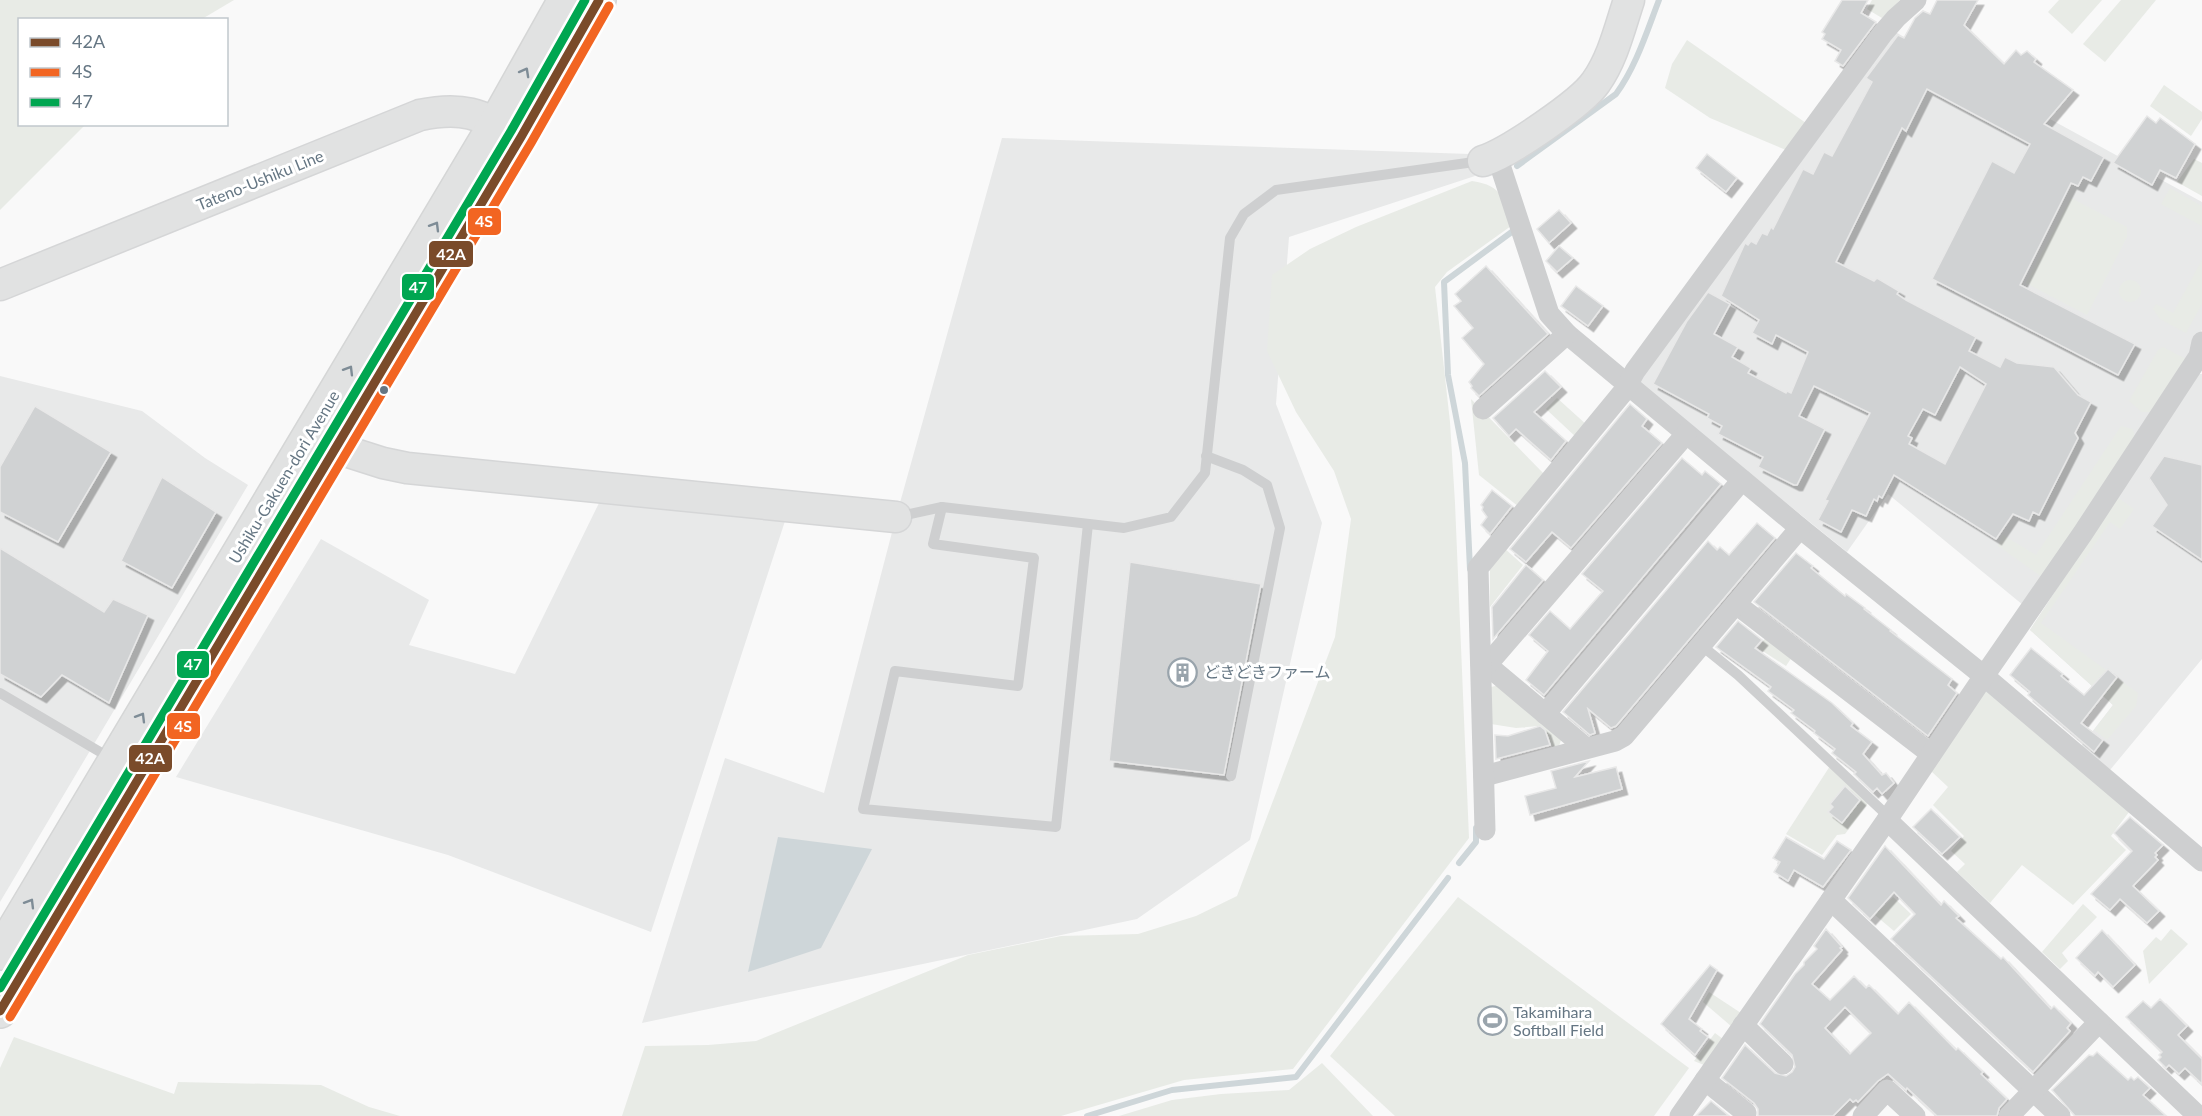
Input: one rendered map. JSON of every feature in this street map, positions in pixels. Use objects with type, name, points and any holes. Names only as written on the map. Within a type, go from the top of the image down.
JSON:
[{"type":"highway","name":"Ushiku-Gakuen-dori Avenue","points":[[0,1011],[336,448],[509,130],[565,0]]},
{"type":"highway","name":"Ushiku-Gakuen-dori Avenue","points":[[0,953],[115,760],[509,130],[599,0]]},
{"type":"street","points":[[1629,0],[1605,67],[1596,83],[1584,96],[1490,159],[1549,314],[1567,334],[1686,434],[1984,676],[2202,861]]},
{"type":"street","points":[[1485,830],[1484,665],[1478,568],[1628,383],[1635,370],[1883,33],[1916,0]]},
{"type":"street","name":"Tateno-Ushiku Line","points":[[0,285],[420,115],[459,110],[474,113],[509,130]]},
{"type":"street","points":[[1483,409],[1567,334]]},
{"type":"street","points":[[1680,1116],[1832,900],[2083,533],[2201,352]]},
{"type":"street","points":[[1484,665],[1686,434]]},
{"type":"street","points":[[336,448],[407,468],[896,517]]},
{"type":"street","points":[[1545,714],[1742,480]]},
{"type":"street","points":[[1484,776],[1615,741],[1630,731],[1800,528]]},
{"type":"street","points":[[1737,604],[1931,754]]},
{"type":"street","points":[[1484,665],[1586,748]]},
{"type":"street","points":[[1888,818],[2198,1116]]},
{"type":"street","points":[[1832,900],[2060,1116]]},
{"type":"street","points":[[2009,1116],[2099,1022]]},
{"type":"street","points":[[1743,1025],[1783,1064]]},
{"type":"street","points":[[1705,1080],[1746,1113]]},
{"type":"street","points":[[1863,1116],[1887,1090],[1915,1116]]},
{"type":"lane","points":[[896,517],[942,507],[1124,528],[1171,517],[1204,473],[1230,238],[1244,214],[1276,190],[1490,159]]},
{"type":"lane","points":[[1206,456],[1243,470],[1267,485],[1280,528],[1231,776]]},
{"type":"lane","points":[[942,507],[933,544],[1034,558],[1018,686],[895,671],[863,808],[1056,827],[1088,524]]},
{"type":"lane","points":[[1702,646],[1738,675],[1888,818]]},
{"type":"lane","points":[[0,693],[115,760]]},
{"type":"shaded area","points":[[0,0],[234,0],[204,18],[18,18],[18,126],[84,126],[0,210]]},
{"type":"shaded area","points":[[1872,0],[1900,0],[1882,18],[1867,9]]},
{"type":"shaded area","points":[[2059,0],[2102,0],[2072,34],[2048,12]]},
{"type":"shaded area","points":[[2121,0],[2156,0],[2105,62],[2083,44]]},
{"type":"shaded area","points":[[1894,31],[1947,63],[2202,202],[2202,330],[2182,368],[2023,605],[1888,494],[1847,552],[1640,385],[1640,373]]},
{"type":"shaded area","points":[[1687,40],[1806,123],[1786,150],[1710,118],[1665,88],[1672,64]]},
{"type":"shaded area","points":[[2164,85],[2202,112],[2202,119],[2191,136],[2150,106]]},
{"type":"shaded area","points":[[1002,138],[1470,154],[1475,176],[1289,237],[1276,404],[1322,523],[1250,840],[1137,919],[642,1023],[725,758],[824,793],[896,517]]},
{"type":"shaded area","points":[[2194,159],[2202,163],[2202,196],[2177,182]]},
{"type":"shaded area","points":[[1472,181],[1496,190],[1503,201],[1511,226],[1447,272],[1435,287],[1450,422],[1455,503],[1469,838],[1293,1069],[1184,1080],[1061,1116],[622,1116],[645,1046],[708,1045],[756,1041],[968,955],[1061,936],[1138,934],[1196,916],[1237,896],[1335,637],[1351,519],[1334,471],[1296,412],[1267,351],[1272,275],[1310,249],[1356,227]]},
{"type":"shaded area","points":[[2170,188],[2202,206],[2202,226],[2161,204]]},
{"type":"shaded area","points":[[2071,198],[2127,227],[2127,237],[2087,315],[2026,283]]},
{"type":"shaded area","points":[[2202,260],[2202,304],[2186,333],[2160,319],[2153,309],[2156,304],[2173,313]]},
{"type":"shaded area","points":[[2130,280],[2138,283],[2141,291],[2138,299],[2130,302],[2122,299],[2119,291],[2122,283]]},
{"type":"shaded area","points":[[2163,347],[2186,359],[2152,412],[2142,412],[2129,401],[2158,350]]},
{"type":"shaded area","points":[[2199,374],[2202,374],[2202,659],[2110,770],[2081,746],[2113,705],[2030,630]]},
{"type":"shaded area","points":[[0,376],[142,411],[205,458],[248,485],[0,902]]},
{"type":"shaded area","points":[[1557,398],[1588,426],[1577,438],[1546,409]]},
{"type":"shaded area","points":[[1471,399],[1546,476],[1519,507],[1479,475]]},
{"type":"shaded area","points":[[2121,426],[2133,429],[2135,438],[2042,577],[1998,546],[2003,535],[2036,555]]},
{"type":"shaded area","points":[[2117,497],[2134,509],[2120,529],[2110,522],[2041,623],[2138,693],[2136,706],[2107,740],[2094,730],[2113,705],[2030,630]]},
{"type":"shaded area","points":[[599,503],[785,521],[651,932],[448,855],[176,777],[321,539],[429,600],[409,645],[515,674]]},
{"type":"shaded area","points":[[1504,548],[1523,565],[1490,607],[1490,568]]},
{"type":"shaded area","points":[[1766,637],[1792,657],[1786,666],[1758,648]]},
{"type":"shaded area","points":[[1499,685],[1562,737],[1558,749],[1553,749],[1546,731],[1541,732],[1539,726],[1516,728],[1491,724],[1491,687]]},
{"type":"shaded area","points":[[1988,687],[2129,812],[2111,836],[2126,850],[2073,905],[2022,865],[1990,903],[1957,872],[1965,864],[1951,851],[1964,836],[1933,805],[1948,787],[1931,771]]},
{"type":"shaded area","points":[[1830,766],[1869,802],[1845,834],[1837,835],[1822,855],[1786,834]]},
{"type":"shaded area","points":[[778,837],[872,849],[821,948],[748,972]]},
{"type":"shaded area","name":"Takamihara Softball Field","points":[[1458,897],[1689,1068],[1654,1116],[1395,1116],[1330,1056]]},
{"type":"shaded area","points":[[1893,897],[1911,914],[1894,931],[1875,915]]},
{"type":"shaded area","points":[[2083,904],[2097,917],[2062,953],[2068,961],[2060,969],[2042,952]]},
{"type":"shaded area","points":[[2171,929],[2188,944],[2149,984],[2143,951],[2156,937],[2161,941]]},
{"type":"shaded area","points":[[1709,992],[1741,1013],[1731,1026],[1703,1002]]},
{"type":"shaded area","points":[[1715,1033],[1723,1039],[1704,1065],[1694,1061]]},
{"type":"shaded area","points":[[14,1037],[174,1094],[178,1082],[321,1085],[369,1107],[400,1116],[0,1116],[0,1068]]},
{"type":"shaded area","points":[[1322,1063],[1373,1116],[1119,1116],[1172,1100],[1221,1094],[1289,1090]]},
{"type":"building","points":[[1842,0],[1868,0],[1861,13],[1876,22],[1843,66],[1835,61],[1841,50],[1822,39],[1825,34],[1822,32]]},
{"type":"building","points":[[1937,0],[1978,0],[1964,25],[2004,64],[2016,50],[2021,55],[2027,51],[2036,59],[2034,62],[2073,90],[2044,124],[2104,157],[2091,181],[2083,177],[2078,186],[2071,183],[2020,285],[2135,344],[2118,375],[1932,279],[1992,161],[2014,173],[2030,144],[1927,89],[1906,131],[1902,128],[1836,262],[1874,281],[1877,278],[1899,291],[1897,294],[1906,300],[1976,337],[1969,351],[2000,367],[2005,357],[2017,363],[2054,367],[2078,395],[2091,402],[2075,433],[2078,438],[2039,515],[2033,512],[2029,521],[2013,514],[1996,539],[1894,475],[1882,498],[1879,496],[1877,501],[1874,499],[1866,516],[1852,510],[1841,532],[1818,520],[1828,501],[1825,500],[1870,413],[1814,386],[1799,416],[1825,429],[1797,485],[1794,485],[1758,467],[1763,457],[1718,434],[1722,426],[1707,418],[1709,414],[1653,384],[1687,321],[1708,292],[1730,304],[1714,334],[1738,347],[1732,357],[1751,368],[1748,373],[1786,393],[1787,391],[1791,393],[1808,352],[1776,335],[1772,344],[1752,333],[1759,320],[1721,296],[1745,243],[1748,245],[1751,241],[1756,244],[1762,233],[1767,235],[1771,227],[1773,229],[1803,169],[1813,174],[1824,152],[1832,156],[1872,82],[1866,78],[1898,35],[1904,38],[1915,18],[1923,11],[1930,14]],"holes":[[[1960,367],[1986,384],[1945,464],[1909,444],[1912,438],[1908,436],[1923,409],[1935,415]]]},
{"type":"building","points":[[2147,116],[2156,123],[2160,118],[2195,144],[2176,178],[2160,170],[2152,185],[2113,163]]},
{"type":"building","points":[[1707,154],[1737,178],[1726,192],[1696,168]]},
{"type":"building","points":[[1559,210],[1571,223],[1549,243],[1537,229]]},
{"type":"building","points":[[1559,246],[1573,258],[1557,272],[1546,261]]},
{"type":"building","points":[[1486,266],[1548,334],[1479,396],[1471,388],[1469,382],[1484,364],[1462,338],[1473,328],[1454,306],[1461,301],[1455,294]]},
{"type":"building","points":[[1576,286],[1603,306],[1588,326],[1561,306]]},
{"type":"building","points":[[1545,371],[1561,387],[1534,412],[1566,441],[1551,460],[1516,429],[1509,436],[1493,418]]},
{"type":"building","points":[[1630,404],[1647,419],[1642,426],[1662,443],[1571,548],[1552,532],[1526,562],[1510,549]]},
{"type":"building","points":[[35,406],[111,452],[58,542],[0,512],[0,467]]},
{"type":"building","points":[[2164,456],[2202,465],[2202,560],[2152,526],[2167,505],[2149,478]]},
{"type":"building","points":[[1682,458],[1702,475],[1705,471],[1721,484],[1544,695],[1526,680],[1548,651],[1529,635],[1550,611],[1570,629],[1603,591],[1582,574]]},
{"type":"building","points":[[162,477],[216,512],[172,588],[121,561]]},
{"type":"building","points":[[1492,490],[1512,506],[1490,534],[1481,525],[1487,517],[1481,505]]},
{"type":"building","points":[[1757,523],[1775,538],[1616,726],[1611,728],[1588,709],[1595,733],[1590,735],[1563,712],[1708,541],[1717,550],[1720,547],[1729,555]]},
{"type":"building","points":[[0,548],[104,612],[113,599],[148,615],[109,703],[62,675],[41,697],[0,674]]},
{"type":"building","points":[[1796,553],[1845,596],[1846,594],[1865,608],[1890,631],[1952,679],[1948,685],[1957,693],[1928,736],[1754,602]]},
{"type":"building","name":"どきどきファーム","points":[[1130,562],[1261,584],[1224,775],[1109,761]]},
{"type":"building","points":[[1526,565],[1543,580],[1493,639],[1492,607]]},
{"type":"building","points":[[1738,621],[1762,640],[1755,648],[1832,703],[1853,723],[1851,726],[1872,742],[1863,754],[1882,775],[1886,773],[1894,783],[1882,794],[1877,788],[1873,792],[1854,774],[1856,772],[1832,753],[1835,749],[1791,713],[1794,710],[1768,691],[1771,687],[1716,647]]},
{"type":"building","points":[[2031,648],[2084,695],[2108,669],[2117,677],[2081,723],[2103,740],[2094,752],[2028,695],[2030,692],[2010,675]]},
{"type":"building","points":[[1540,726],[1545,730],[1550,745],[1496,759],[1495,735],[1508,736]]},
{"type":"building","points":[[1589,761],[1575,777],[1616,767],[1622,789],[1530,815],[1525,796],[1556,788],[1551,771]]},
{"type":"building","points":[[1845,786],[1860,800],[1842,823],[1828,812],[1833,807],[1830,804]]},
{"type":"building","points":[[1931,809],[1960,837],[1942,854],[1913,827]]},
{"type":"building","points":[[2130,817],[2163,845],[2155,853],[2158,860],[2133,886],[2159,911],[2147,923],[2120,899],[2110,910],[2091,894],[2132,851],[2114,833]]},
{"type":"building","points":[[1786,837],[1824,859],[1837,841],[1851,850],[1823,887],[1794,870],[1788,881],[1774,872],[1780,862],[1773,858]]},
{"type":"building","points":[[1885,846],[1941,905],[1944,901],[1959,916],[1956,918],[2001,959],[2003,957],[2051,1009],[2054,1006],[2071,1023],[2067,1028],[2070,1031],[2033,1072],[1891,939],[1915,914],[1894,892],[1870,919],[1848,898]]},
{"type":"building","points":[[1826,929],[1842,947],[1840,948],[1842,950],[1812,984],[1830,1000],[1854,976],[1866,988],[1869,985],[1898,1014],[1909,1002],[1956,1050],[1958,1048],[1983,1072],[1981,1074],[2007,1099],[1999,1108],[1997,1116],[1937,1116],[1888,1074],[1858,1102],[1850,1099],[1833,1116],[1758,1116],[1758,1109],[1754,1103],[1722,1078],[1745,1045],[1775,1073],[1786,1076],[1792,1072],[1795,1067],[1792,1055],[1760,1024],[1804,962],[1817,949],[1814,946]],"holes":[[[1845,1007],[1871,1033],[1850,1054],[1825,1028]]]},
{"type":"building","points":[[2102,930],[2135,965],[2113,987],[2098,972],[2095,976],[2076,958]]},
{"type":"building","points":[[1710,965],[1717,970],[1689,1019],[1708,1037],[1695,1055],[1661,1024]]},
{"type":"building","points":[[2160,999],[2187,1026],[2178,1035],[2202,1059],[2202,1084],[2185,1068],[2179,1074],[2169,1065],[2166,1068],[2158,1060],[2162,1052],[2126,1017],[2143,1001],[2151,1008]]},
{"type":"building","points":[[2097,1052],[2128,1080],[2131,1077],[2134,1080],[2138,1077],[2150,1088],[2143,1095],[2166,1116],[2075,1116],[2052,1090],[2089,1055],[2093,1056]]},
{"type":"building","points":[[1711,1101],[1729,1116],[1696,1116]]},
{"type":"waterway","points":[[1517,166],[1616,94],[1635,61],[1659,0]]},
{"type":"waterway","points":[[1470,569],[1465,463],[1448,375],[1444,282],[1513,231]]},
{"type":"waterway","points":[[1459,863],[1476,842],[1476,828]]},
{"type":"waterway","points":[[1087,1116],[1172,1090],[1296,1077],[1448,878]]},
{"type":"transit line","name":"47","points":[[0,988],[511,131],[585,0]]},
{"type":"transit line","name":"42A","points":[[0,1011],[521,137],[599,0]]},
{"type":"transit line","name":"4S","points":[[10,1017],[531,143],[609,6]]},
{"type":"place","name":"どきどきファーム","points":[[1183,672]]},
{"type":"place","name":"Takamihara Softball Field","points":[[1492,1021]]}]
